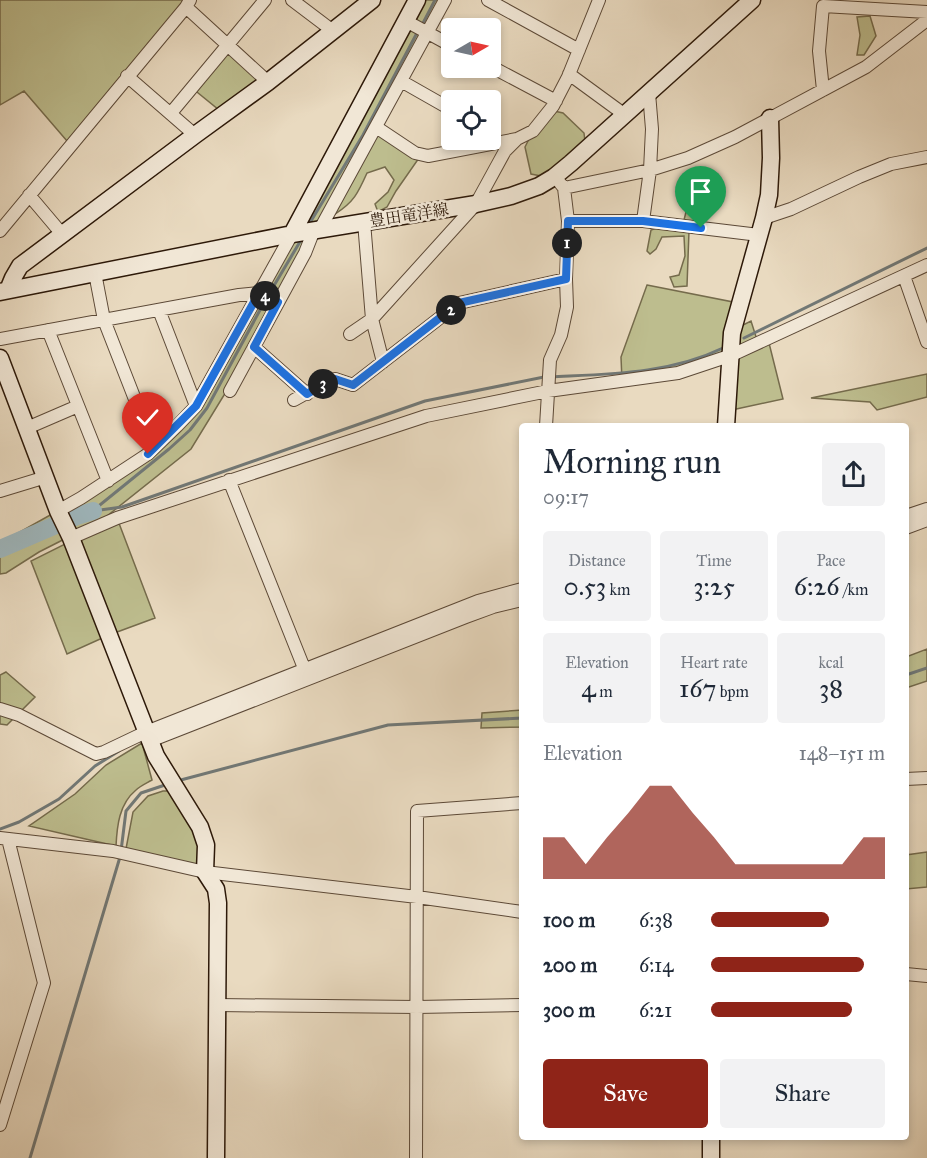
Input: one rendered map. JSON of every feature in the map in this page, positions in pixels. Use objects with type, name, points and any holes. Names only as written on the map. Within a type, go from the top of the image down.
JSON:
[{"type":"street","points":[[171,113],[264,0]]},
{"type":"street","points":[[292,0],[333,31]]},
{"type":"street","points":[[4,291],[20,266],[268,82],[372,0]]},
{"type":"street","points":[[230,390],[445,0]]},
{"type":"street","points":[[488,0],[579,50]]},
{"type":"street","points":[[350,334],[372,319],[476,204],[505,151],[517,140],[533,131],[553,106],[569,74],[599,0]]},
{"type":"street","name":"豊田竜洋線","points":[[4,291],[292,234],[476,204],[559,182],[571,163],[752,0]]},
{"type":"street","points":[[0,231],[188,4],[268,82]]},
{"type":"street","points":[[824,90],[819,51],[823,6],[927,12]]},
{"type":"street","points":[[58,511],[148,454],[196,406],[292,234],[409,7],[427,33],[441,40]]},
{"type":"street","points":[[546,423],[550,360],[561,335],[567,307],[568,221],[559,182],[650,170],[688,158],[735,137],[866,67],[927,20]]},
{"type":"street","points":[[501,72],[556,100]]},
{"type":"street","points":[[569,74],[625,115]]},
{"type":"street","points":[[127,76],[195,135]]},
{"type":"street","points":[[401,81],[441,104]]},
{"type":"street","points":[[643,221],[650,170],[652,129],[649,93]]},
{"type":"street","points":[[726,423],[732,333],[764,218],[768,195],[771,158],[770,118]]},
{"type":"street","points":[[376,127],[415,153],[428,156],[451,150]]},
{"type":"street","points":[[501,141],[517,140]]},
{"type":"street","points":[[764,218],[791,209],[891,164],[927,157]]},
{"type":"street","points":[[29,195],[62,234]]},
{"type":"street","points":[[568,221],[643,221],[759,235]]},
{"type":"street","points":[[364,222],[372,319],[383,362]]},
{"type":"street","points":[[71,538],[117,518],[426,416],[548,391],[678,373],[732,355],[927,265]]},
{"type":"street","points":[[94,273],[104,320],[154,448]]},
{"type":"street","points":[[904,276],[927,342]]},
{"type":"street","points":[[294,400],[330,380],[335,379],[353,385],[459,303],[566,279]]},
{"type":"street","points":[[0,339],[239,295],[259,293],[278,302]]},
{"type":"street","points":[[159,310],[196,406]]},
{"type":"street","points":[[48,330],[108,481]]},
{"type":"street","points":[[254,347],[307,394]]},
{"type":"street","points":[[0,358],[58,511],[71,538],[156,756],[200,827],[206,845],[205,872],[216,889],[218,903],[216,1158]]},
{"type":"street","points":[[27,428],[78,406]]},
{"type":"street","points":[[0,491],[46,477]]},
{"type":"street","points":[[229,480],[304,668]]},
{"type":"street","points":[[909,515],[927,509]]},
{"type":"street","points":[[909,527],[927,520]]},
{"type":"street","points":[[148,736],[304,668],[478,601],[519,591]]},
{"type":"street","points":[[0,709],[19,715],[96,754],[466,617],[519,601]]},
{"type":"street","points":[[909,780],[927,778]]},
{"type":"street","points":[[416,1158],[417,811],[519,803]]},
{"type":"street","points":[[0,1125],[44,983],[4,838],[113,851],[205,872],[519,912]]},
{"type":"street","points":[[909,975],[927,976]]},
{"type":"street","points":[[217,1005],[417,1007],[519,1005]]},
{"type":"street","points":[[711,1140],[711,1158]]},
{"type":"green space","points":[[0,0],[190,0],[88,124],[67,141],[24,91],[0,105]]},
{"type":"green space","points":[[417,0],[445,0],[369,141],[380,135],[419,158],[387,207],[378,212],[375,204],[388,192],[394,180],[385,167],[367,173],[355,196],[335,214],[345,185],[251,351],[191,449],[102,520],[39,552],[6,573],[0,574],[0,543],[127,468],[199,400]]},
{"type":"green space","points":[[870,16],[876,36],[864,55],[857,55],[860,35],[857,17]]},
{"type":"green space","points":[[231,48],[268,82],[224,114],[192,88]]},
{"type":"green space","points":[[554,111],[563,113],[584,133],[586,150],[541,176],[531,174],[525,147],[533,131]]},
{"type":"green space","points":[[703,183],[708,184],[703,223],[683,224],[686,212],[698,211]]},
{"type":"green space","points":[[660,227],[689,231],[687,286],[674,287],[670,277],[679,275],[685,256],[684,236],[662,237],[656,249],[650,254],[647,251],[651,230]]},
{"type":"green space","points":[[647,285],[738,303],[741,326],[751,321],[758,343],[768,339],[783,399],[727,411],[732,355],[678,373],[622,381],[621,357]]},
{"type":"green space","points":[[927,374],[927,397],[877,410],[870,402],[811,398]]},
{"type":"green space","points":[[117,518],[155,618],[67,654],[31,561]]},
{"type":"green space","points":[[927,649],[927,681],[909,687],[909,656]]},
{"type":"green space","points":[[6,672],[35,697],[7,725],[0,724],[0,675]]},
{"type":"green space","points":[[519,710],[519,727],[481,728],[482,713]]},
{"type":"green space","points":[[142,743],[152,780],[130,796],[122,809],[116,846],[29,826],[75,794],[106,765]]},
{"type":"green space","points":[[170,791],[197,835],[199,866],[125,854],[133,812],[148,796]]},
{"type":"green space","points":[[927,852],[927,887],[909,889],[909,855]]},
{"type":"waterway","points":[[422,25],[435,0]]},
{"type":"waterway","points":[[308,226],[363,135],[418,31]]},
{"type":"waterway","points":[[269,294],[301,240]]},
{"type":"waterway","points":[[744,338],[927,248]]},
{"type":"waterway","points":[[95,509],[190,430],[207,408],[266,299]]},
{"type":"waterway","points":[[551,377],[660,368],[702,357],[723,348]]},
{"type":"waterway","points":[[93,511],[122,507],[425,401],[544,377]]},
{"type":"waterway","points":[[0,549],[93,511]]},
{"type":"waterway","points":[[909,674],[927,668]]},
{"type":"waterway","points":[[177,781],[388,725],[519,718]]},
{"type":"waterway","points":[[0,829],[19,822],[59,799],[95,766],[119,751]]},
{"type":"waterway","points":[[121,851],[126,811],[141,793],[168,784]]},
{"type":"waterway","points":[[30,1158],[120,857]]},
{"type":"route","points":[[148,454],[196,406],[259,293],[278,302],[254,347],[307,394],[335,379],[353,385],[459,303],[566,279],[568,221],[643,221],[701,228]]}]
